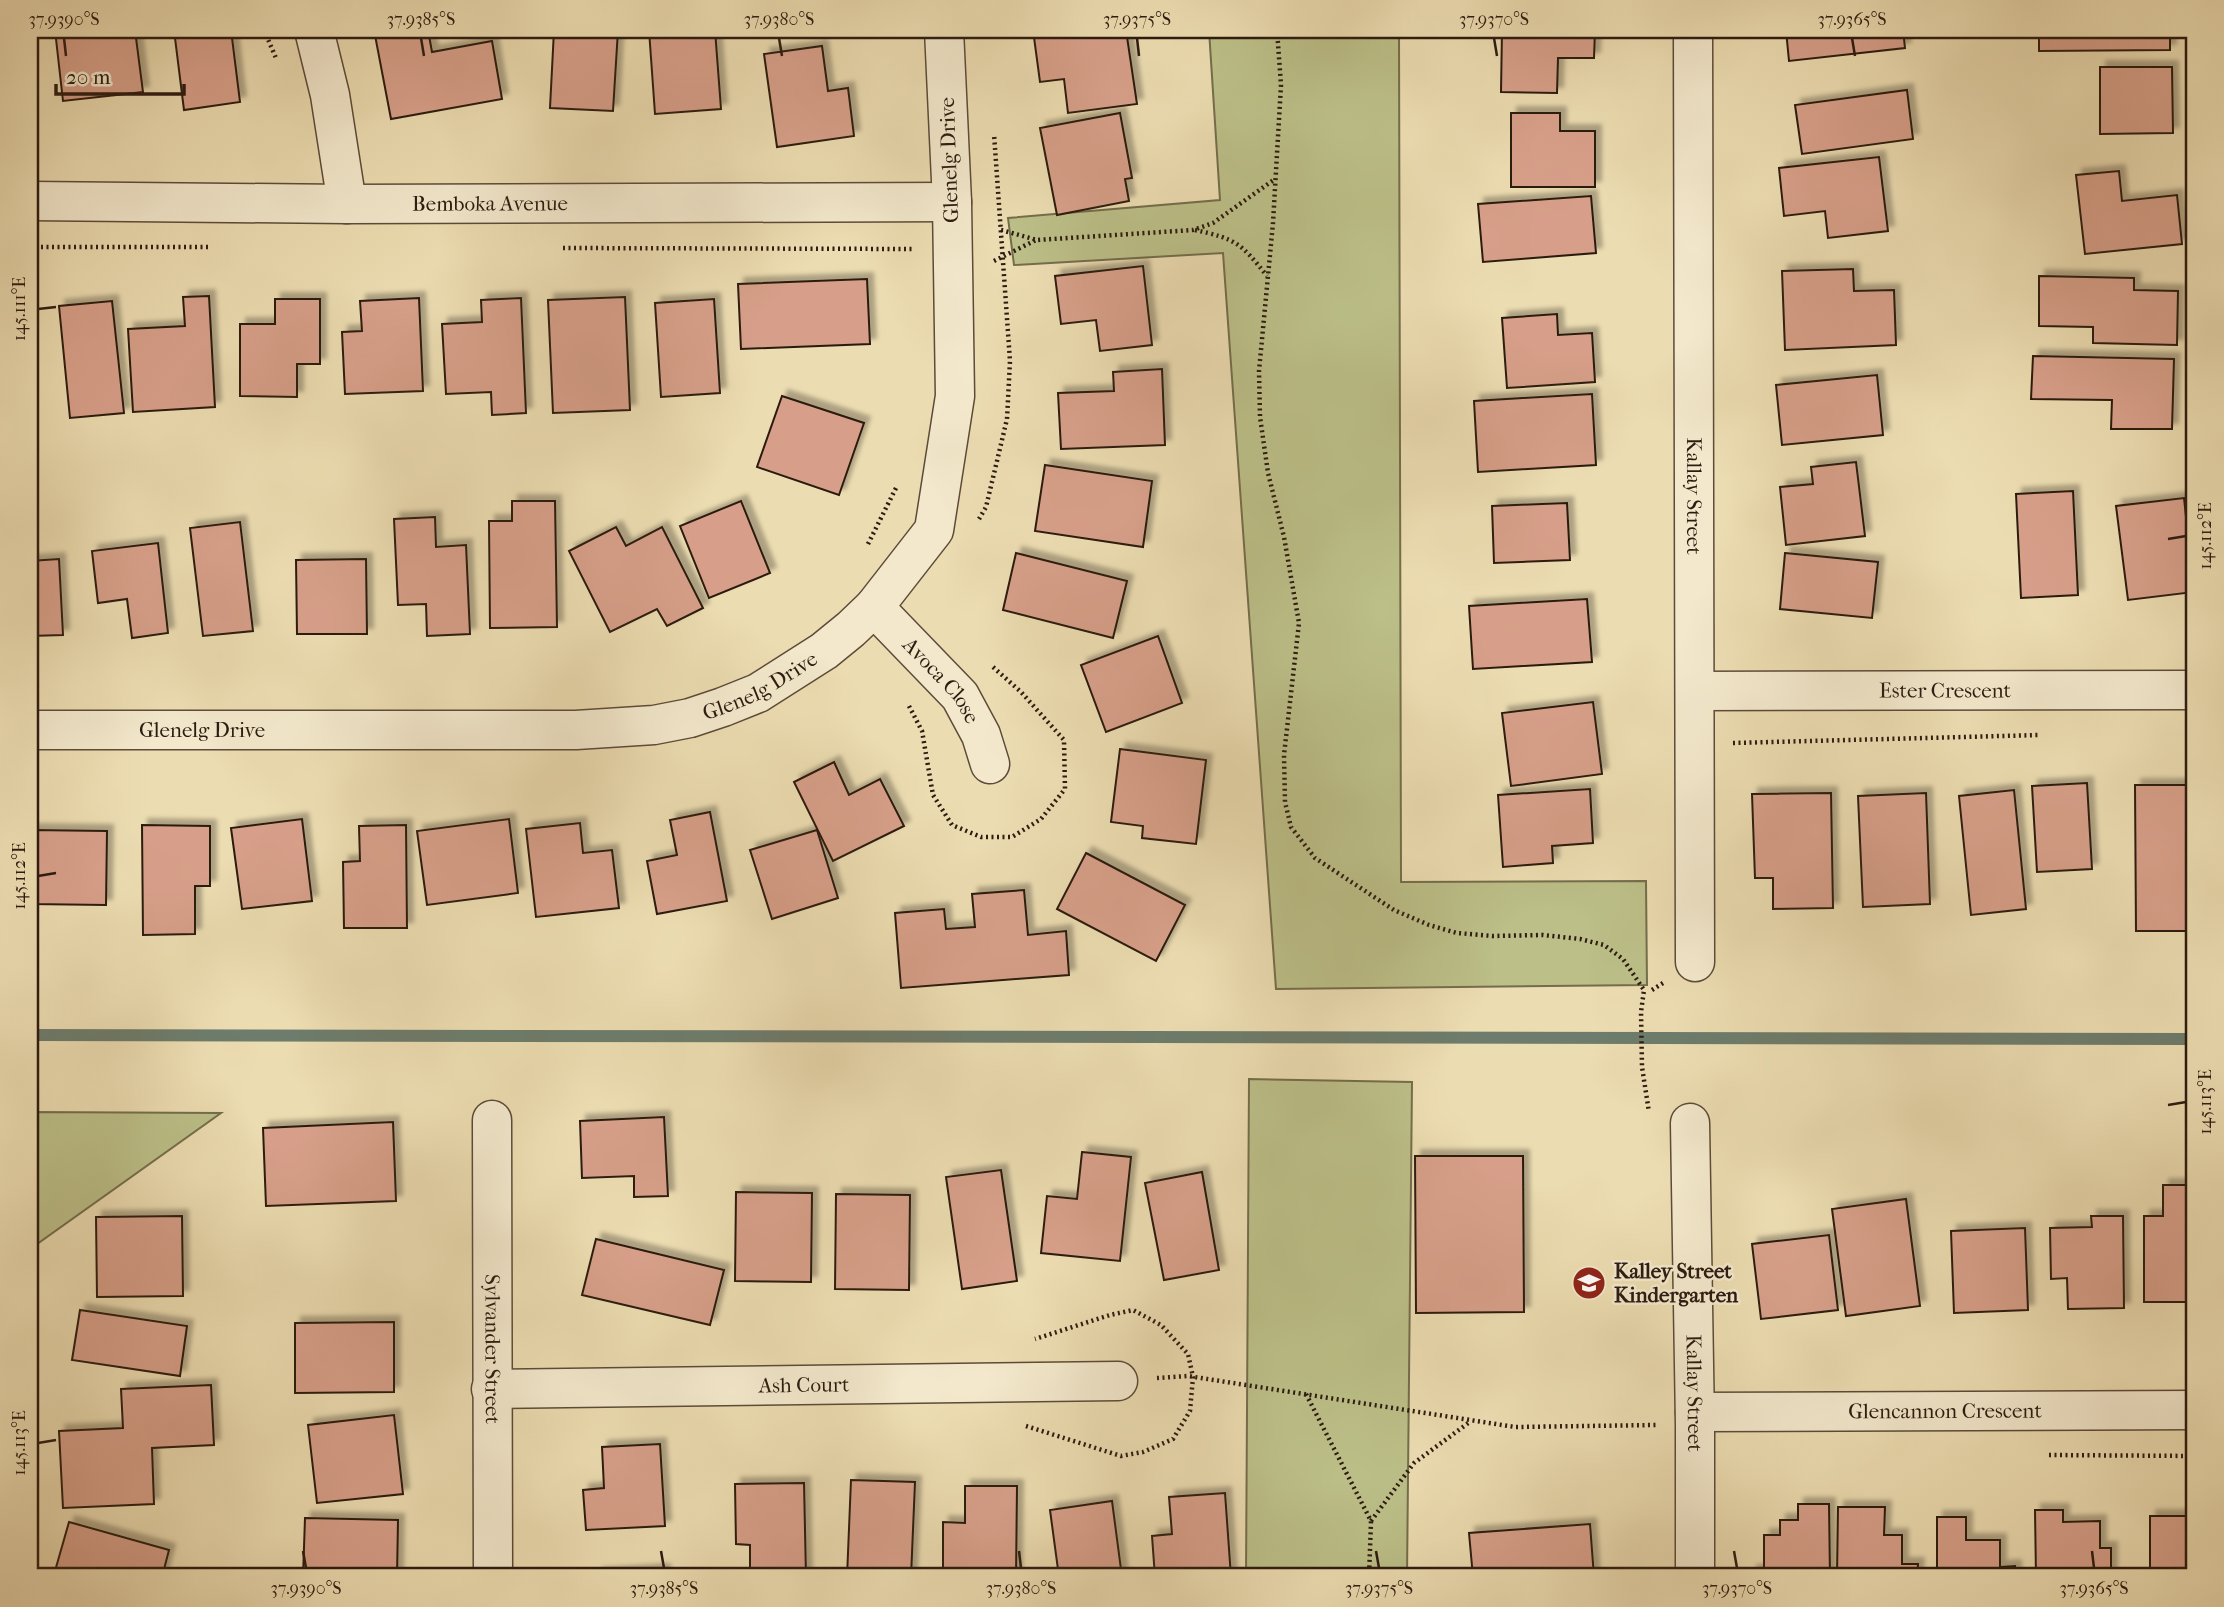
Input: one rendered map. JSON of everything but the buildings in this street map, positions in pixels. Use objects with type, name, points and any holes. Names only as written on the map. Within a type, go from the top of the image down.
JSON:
[{"type":"street","points":[[314,30],[330,95],[347,204]]},
{"type":"street","name":"Glenelg Drive","points":[[30,730],[576,730],[654,725],[701,714],[758,693],[824,651],[874,607],[934,530],[955,397],[944,30]]},
{"type":"street","name":"Kallay Street","points":[[1693,30],[1695,962]]},
{"type":"street","name":"Bemboka Avenue","points":[[30,201],[347,204],[951,202]]},
{"type":"street","name":"Avoca Close","points":[[874,607],[960,696],[981,735],[990,764]]},
{"type":"street","name":"Ester Crescent","points":[[1695,691],[2194,690]]},
{"type":"street","name":"Sylvander Street","points":[[492,1120],[492,1577]]},
{"type":"street","name":"Kallay Street","points":[[1690,1123],[1695,1577]]},
{"type":"street","name":"Ash Court","points":[[491,1389],[1118,1381]]},
{"type":"street","name":"Glencannon Crescent","points":[[1695,1418],[2194,1410]]},
{"type":"path","points":[[1276,30],[1281,85],[1273,223],[1259,371],[1260,417],[1268,473],[1284,537],[1298,622],[1284,755],[1285,802],[1291,827],[1315,858],[1394,910],[1429,925],[1457,933],[1493,936],[1543,935],[1580,939],[1604,945],[1623,959],[1644,990],[1641,1012],[1642,1067],[1650,1118]]},
{"type":"path","points":[[973,531],[986,507],[1007,419],[1010,360],[993,123]]},
{"type":"path","points":[[1037,240],[1193,230],[1213,223],[1275,179]]},
{"type":"path","points":[[1193,230],[1221,236],[1244,248],[1267,277]]},
{"type":"path","points":[[861,552],[869,542],[900,481]]},
{"type":"path","points":[[1733,744],[2049,735]]},
{"type":"path","points":[[30,1265],[34,1292],[30,1309]]},
{"type":"path","points":[[1118,1381],[1188,1376],[1516,1427],[1695,1418]]},
{"type":"path","points":[[1306,1394],[1371,1521],[1370,1577]]},
{"type":"path","points":[[1371,1521],[1414,1463],[1471,1421]]},
{"type":"green space","points":[[1209,30],[1399,30],[1401,882],[1646,881],[1647,985],[1276,989],[1223,253],[1014,265],[1008,218],[1220,200]]},
{"type":"green space","points":[[1249,1079],[1412,1082],[1407,1577],[1246,1577]]},
{"type":"green space","points":[[30,1112],[221,1113],[30,1249]]},
{"type":"waterway","points":[[30,1035],[2194,1039]]},
{"type":"place","name":"Kalley Street Kindergarten","points":[[1589,1283]]}]
